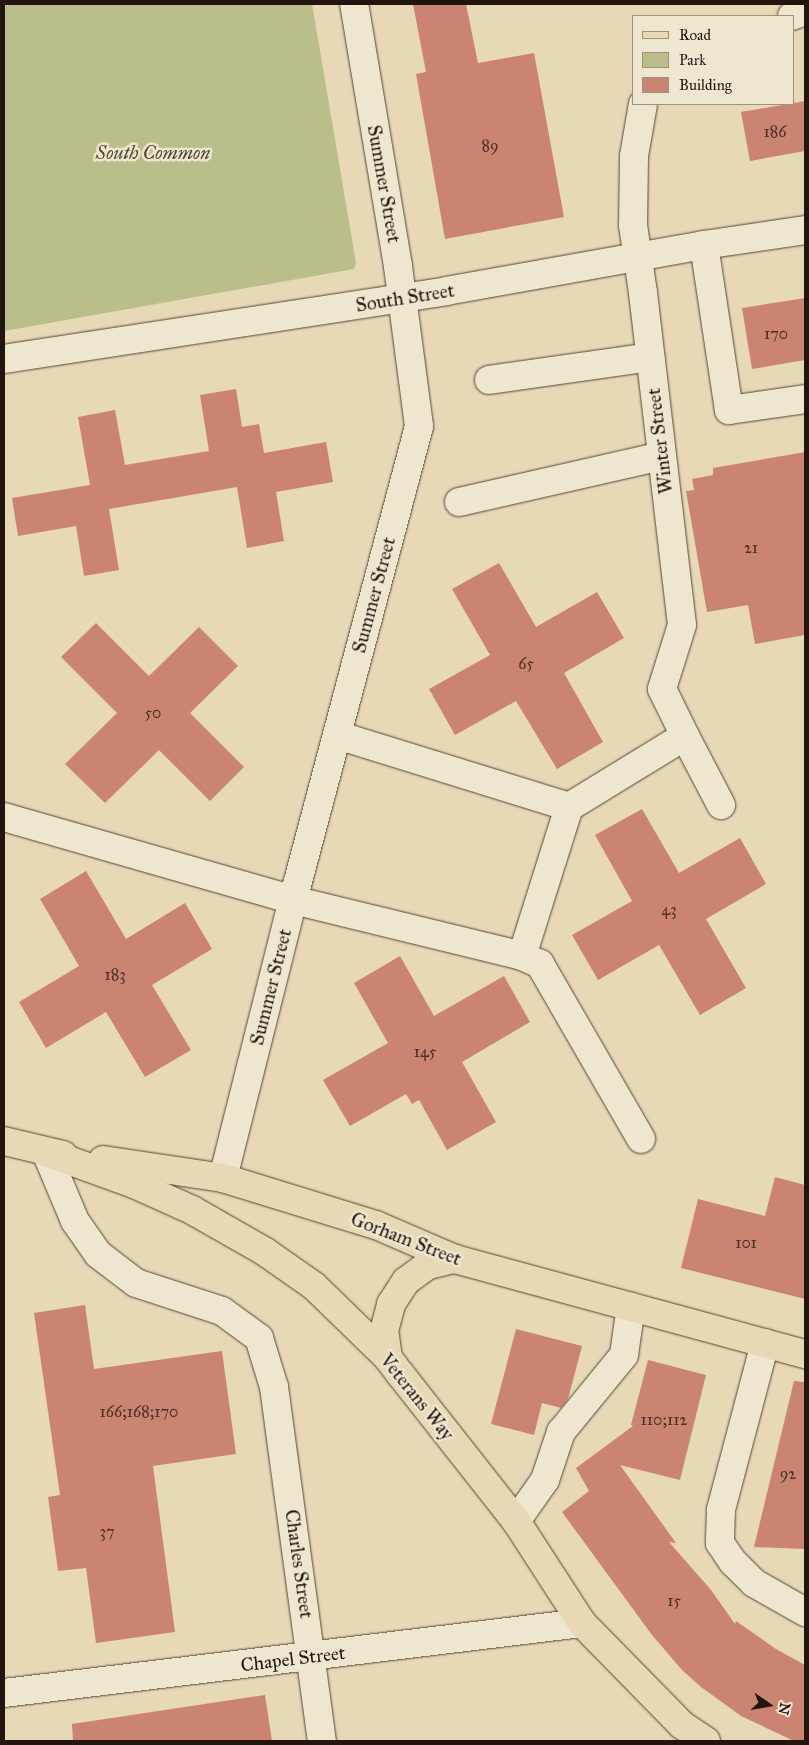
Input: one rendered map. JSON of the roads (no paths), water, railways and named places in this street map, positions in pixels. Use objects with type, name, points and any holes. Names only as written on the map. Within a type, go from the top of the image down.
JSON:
[{"type":"main road","name":"Gorham Street","points":[[4,1141],[46,1152],[223,1178],[376,1225],[455,1259],[805,1354]]},
{"type":"main road","name":"Veterans Way","points":[[46,1152],[134,1184],[192,1210],[264,1250],[314,1286],[388,1358],[516,1521],[582,1624],[682,1725],[706,1741]]},
{"type":"main road","points":[[388,1358],[384,1331],[391,1304],[406,1281],[428,1265],[455,1259]]},
{"type":"street","name":"Summer Street","points":[[223,1178],[293,900],[419,426],[402,298],[354,4]]},
{"type":"street","name":"Winter Street","points":[[642,105],[634,156],[633,225],[682,625],[662,689],[685,736]]},
{"type":"street","name":"South Street","points":[[4,359],[402,298],[704,245],[805,230]]},
{"type":"street","points":[[704,245],[729,410],[805,400]]},
{"type":"street","points":[[489,380],[650,357]]},
{"type":"street","points":[[459,502],[662,456]]},
{"type":"street","points":[[337,735],[569,807]]},
{"type":"street","points":[[522,956],[569,807],[685,736],[721,805]]},
{"type":"street","points":[[4,817],[293,900],[522,956],[540,964],[641,1139]]},
{"type":"street","name":"Charles Street","points":[[46,1152],[75,1221],[98,1254],[136,1283],[222,1311],[259,1338],[274,1387],[322,1741]]},
{"type":"street","points":[[516,1521],[545,1480],[561,1432],[624,1355],[631,1306]]},
{"type":"street","points":[[765,1343],[720,1510],[720,1543],[732,1562],[754,1583],[805,1612]]},
{"type":"street","name":"Chapel Street","points":[[4,1693],[312,1658],[582,1624]]},
{"type":"park label","name":"South Common","points":[[153,153]]}]
